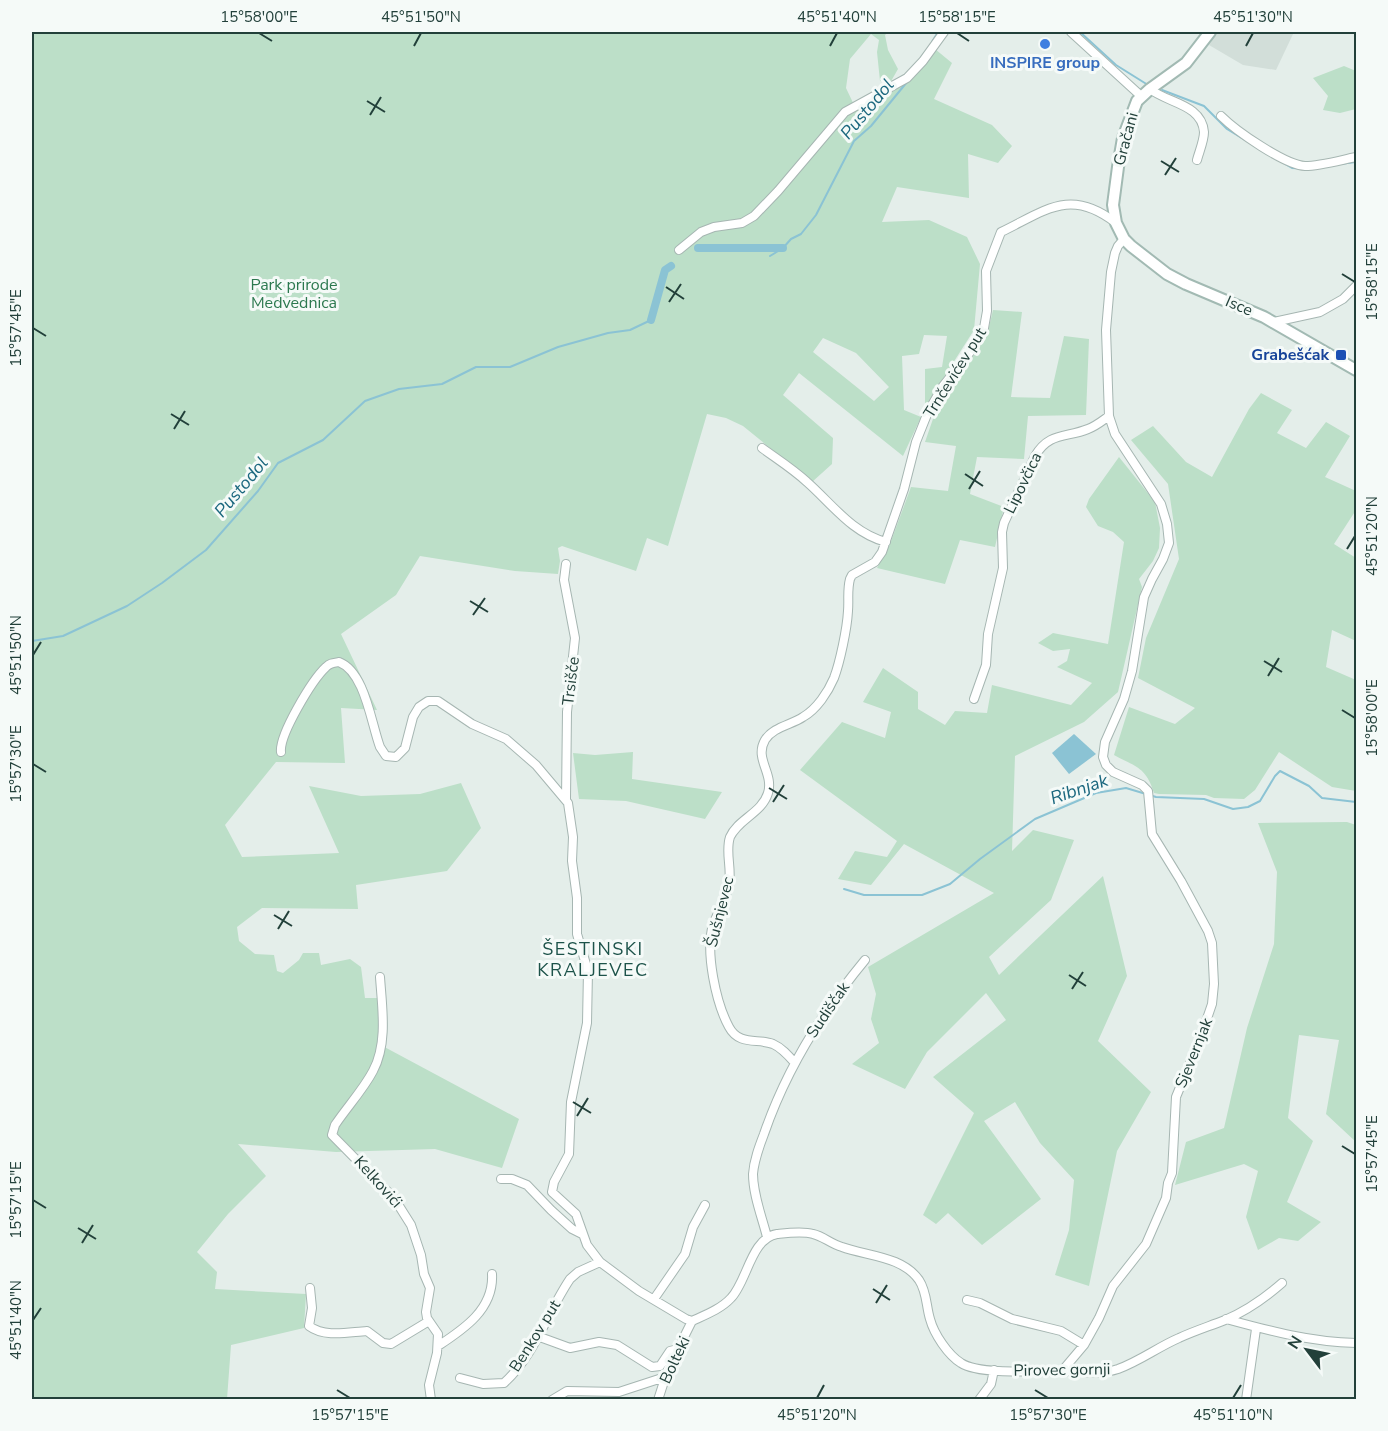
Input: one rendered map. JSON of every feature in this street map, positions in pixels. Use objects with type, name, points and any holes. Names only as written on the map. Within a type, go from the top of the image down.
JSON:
[{"type":"street","points":[[679,250],[701,232],[714,227],[742,223],[754,216],[845,112],[912,74],[944,32]]},
{"type":"street","points":[[1071,32],[1145,93],[1155,94],[1192,111],[1199,118],[1204,132],[1197,160]]},
{"type":"street","name":"Gračani","points":[[1124,239],[1116,223],[1113,205],[1123,138],[1131,115],[1145,93],[1186,63],[1210,32]]},
{"type":"street","points":[[1221,116],[1235,130],[1290,163],[1306,166],[1356,157]]},
{"type":"street","name":"Trnčevićev put","points":[[885,542],[907,479],[916,442],[928,412],[943,386],[974,347],[984,328],[987,311],[986,271],[999,235],[1004,230],[1053,206],[1070,204],[1097,210],[1116,223]]},
{"type":"street","name":"Trnčevićev put","points":[[1097,210],[1113,205]]},
{"type":"street","points":[[1109,416],[1109,366],[1106,350],[1108,306],[1115,253],[1124,239]]},
{"type":"street","name":"Isce","points":[[1124,239],[1167,274],[1274,322],[1356,370]]},
{"type":"street","points":[[1274,322],[1320,312],[1343,299],[1356,286]]},
{"type":"street","name":"Lipovčica","points":[[974,699],[987,665],[988,634],[1003,568],[1004,523],[1035,456],[1048,440],[1089,429],[1109,416]]},
{"type":"street","name":"Sjevernjak","points":[[1062,1371],[1084,1345],[1100,1318],[1113,1286],[1137,1257],[1151,1235],[1166,1198],[1172,1173],[1176,1096],[1212,1004],[1214,984],[1212,943],[1208,931],[1152,834],[1148,791],[1142,785],[1113,772],[1103,758],[1105,742],[1132,671],[1144,597],[1169,543],[1167,524],[1161,504],[1115,434],[1109,416]]},
{"type":"street","points":[[762,448],[796,472],[854,526],[872,538],[885,542]]},
{"type":"street","name":"Šušnjevec","points":[[794,1062],[774,1044],[744,1040],[730,1029],[711,968],[709,951],[711,935],[729,884],[730,838],[737,827],[760,806],[768,792],[769,777],[761,760],[762,747],[771,733],[810,712],[829,686],[838,663],[846,627],[850,579],[857,572],[875,562],[885,542]]},
{"type":"street","name":"Trsišče","points":[[566,564],[564,580],[575,638],[566,727],[566,800]]},
{"type":"street","points":[[281,752],[281,744],[286,731],[309,690],[330,663],[339,662],[352,670],[359,682],[380,747],[386,756],[396,757],[403,752],[413,717],[419,707],[428,701],[438,701],[472,724],[506,739],[536,765],[566,800],[569,808],[573,837],[572,861],[578,898],[577,934],[588,971],[587,1023],[571,1102],[569,1154],[552,1189],[555,1196],[576,1214],[587,1245],[600,1262],[639,1291],[692,1321],[731,1299],[750,1261],[767,1237],[780,1234],[812,1233],[840,1247],[888,1259],[902,1265],[920,1281],[926,1296],[930,1321],[951,1354],[966,1366],[994,1370],[992,1384],[979,1400]]},
{"type":"street","name":"Sudiščak","points":[[794,1062],[841,990],[865,960]]},
{"type":"street","name":"Kelkovići","points":[[380,977],[383,1008],[382,1035],[375,1068],[335,1125],[332,1135],[387,1190],[408,1219],[430,1288],[426,1312],[438,1334],[438,1346]]},
{"type":"street","points":[[767,1237],[755,1186],[755,1162],[768,1123],[794,1062]]},
{"type":"street","points":[[501,1179],[512,1179],[527,1185],[572,1229],[582,1234]]},
{"type":"street","points":[[654,1299],[685,1254],[693,1227],[705,1205]]},
{"type":"street","name":"Benkov put","points":[[459,1378],[483,1384],[504,1383],[528,1354],[570,1279],[583,1269],[600,1262]]},
{"type":"street","points":[[431,1400],[429,1385],[438,1346],[460,1331],[482,1308],[490,1296],[492,1274]]},
{"type":"street","name":"Pirovec gornji","points":[[994,1370],[1089,1372],[1117,1369],[1180,1338],[1226,1319],[1261,1299],[1282,1283]]},
{"type":"street","points":[[310,1288],[312,1308],[309,1326],[323,1332],[368,1331],[384,1343],[392,1344],[429,1321]]},
{"type":"street","points":[[967,1300],[1012,1319],[1061,1331],[1084,1345]]},
{"type":"street","points":[[1226,1319],[1256,1329],[1309,1339],[1356,1343]]},
{"type":"street","name":"Bolteki","points":[[658,1400],[665,1377],[692,1321]]},
{"type":"street","points":[[1246,1400],[1256,1329]]},
{"type":"street","points":[[537,1336],[570,1347],[599,1342],[616,1345],[652,1368],[660,1366],[670,1352],[678,1349]]},
{"type":"street","points":[[552,1400],[573,1389],[619,1392],[665,1377]]},
{"type":"shaded area","points":[[1217,32],[1294,32],[1276,70],[1243,65],[1209,45]]},
{"type":"green space","name":"Park prirode Medvednica","points":[[32,32],[888,32],[885,35],[888,50],[898,69],[890,83],[880,81],[877,52],[879,40],[871,34],[850,59],[846,88],[855,107],[911,77],[935,49],[952,63],[934,99],[992,125],[1012,146],[998,163],[968,154],[969,198],[897,187],[882,222],[929,220],[967,237],[980,264],[974,330],[925,407],[925,369],[942,367],[947,336],[924,335],[919,354],[902,356],[904,410],[921,417],[903,456],[799,373],[783,395],[833,438],[832,464],[812,482],[743,426],[726,418],[707,414],[668,546],[647,538],[636,571],[562,546],[558,548],[560,561],[558,574],[515,571],[420,556],[396,595],[341,634],[377,710],[341,708],[345,763],[276,762],[225,825],[242,857],[339,853],[309,786],[361,796],[420,794],[461,783],[481,828],[447,871],[356,885],[358,909],[262,908],[237,927],[239,941],[255,954],[274,955],[277,971],[283,973],[299,960],[303,953],[319,953],[321,965],[350,959],[361,967],[365,998],[380,998],[381,1020],[377,1043],[519,1119],[502,1168],[435,1149],[336,1152],[238,1144],[266,1176],[228,1214],[197,1252],[217,1272],[215,1289],[306,1294],[304,1328],[231,1345],[227,1399],[32,1399]],"holes":[[[823,338],[856,353],[889,387],[874,401],[813,352]]]},
{"type":"green space","points":[[1344,66],[1356,71],[1356,109],[1340,113],[1323,110],[1328,96],[1313,78]]},
{"type":"green space","points":[[993,310],[1022,312],[1011,397],[1050,398],[1064,336],[1089,339],[1086,415],[1028,416],[1024,459],[977,457],[970,494],[1004,507],[995,547],[960,540],[945,584],[877,568],[890,544],[911,487],[948,491],[956,446],[925,442],[934,416],[987,335]]},
{"type":"green space","points":[[1261,393],[1292,410],[1277,433],[1306,448],[1326,422],[1350,436],[1325,477],[1356,491],[1356,510],[1334,544],[1356,558],[1356,641],[1332,630],[1326,667],[1356,680],[1356,791],[1332,787],[1279,752],[1255,790],[1244,799],[1154,793],[1144,773],[1114,755],[1129,707],[1175,724],[1195,708],[1138,678],[1146,638],[1179,559],[1168,484],[1131,440],[1153,426],[1186,462],[1212,477],[1249,409]]},
{"type":"green space","points":[[1119,457],[1155,502],[1160,528],[1159,548],[1153,561],[1139,579],[1142,587],[1118,692],[1084,722],[1015,756],[1012,851],[1033,830],[1074,840],[1051,900],[989,957],[999,975],[1103,876],[1127,976],[1098,1041],[1151,1092],[1117,1151],[1089,1286],[1055,1275],[1069,1230],[1074,1180],[1040,1143],[1015,1102],[984,1121],[1041,1199],[982,1245],[948,1213],[936,1224],[923,1215],[974,1113],[933,1077],[1006,1020],[986,993],[927,1052],[905,1089],[852,1064],[879,1043],[871,1019],[876,994],[868,967],[994,893],[904,844],[871,885],[838,879],[855,851],[887,857],[897,841],[800,770],[842,722],[885,738],[891,712],[863,702],[883,668],[918,692],[918,709],[945,725],[955,711],[987,713],[992,685],[1071,705],[1092,683],[1057,667],[1067,661],[1070,649],[1053,651],[1038,643],[1053,633],[1108,644],[1124,542],[1113,532],[1098,526],[1086,507],[1089,499]]},
{"type":"green space","points":[[633,752],[632,779],[722,792],[705,819],[626,801],[579,799],[573,753],[595,755]]},
{"type":"green space","points":[[1347,822],[1356,825],[1356,1142],[1326,1114],[1339,1040],[1299,1035],[1288,1118],[1313,1141],[1287,1202],[1321,1222],[1298,1241],[1279,1238],[1258,1250],[1246,1217],[1258,1171],[1244,1164],[1175,1185],[1186,1142],[1224,1128],[1247,1028],[1274,944],[1277,872],[1258,823]]},
{"type":"water","points":[[1074,734],[1096,754],[1069,774],[1052,753]]},
{"type":"waterway","name":"Pustodol","points":[[932,42],[938,32]]},
{"type":"waterway","name":"Pustodol","points":[[1080,32],[1116,65],[1148,85]]},
{"type":"waterway","name":"Pustodol","points":[[770,256],[801,234],[816,215],[854,141],[871,126],[907,82]]},
{"type":"waterway","name":"Pustodol","points":[[1162,90],[1204,106],[1227,129],[1245,140]]},
{"type":"waterway","name":"Pustodol","points":[[1263,151],[1292,168],[1310,169]]},
{"type":"waterway","name":"Pustodol","points":[[1339,164],[1356,162]]},
{"type":"waterway","points":[[698,248],[783,248]]},
{"type":"waterway","points":[[651,320],[665,270],[671,266]]},
{"type":"waterway","name":"Pustodol","points":[[32,641],[63,636],[127,606],[162,583],[206,550],[258,491],[278,463],[323,440],[365,401],[399,389],[442,384],[476,367],[510,367],[558,347],[608,333],[630,330],[651,320]]},
{"type":"waterway","name":"Ribnjak","points":[[844,889],[864,895],[922,895],[950,884],[1035,819],[1096,793],[1126,788],[1156,797],[1204,799],[1233,809],[1248,807],[1260,801],[1280,771],[1309,786],[1322,798],[1356,802]]},
{"type":"place","name":"INSPIRE group","points":[[1045,44]]},
{"type":"place","name":"Grabešćak","points":[[1341,355]]},
{"type":"district","name":"ŠESTINSKI KRALJEVEC","points":[[593,959]]}]
